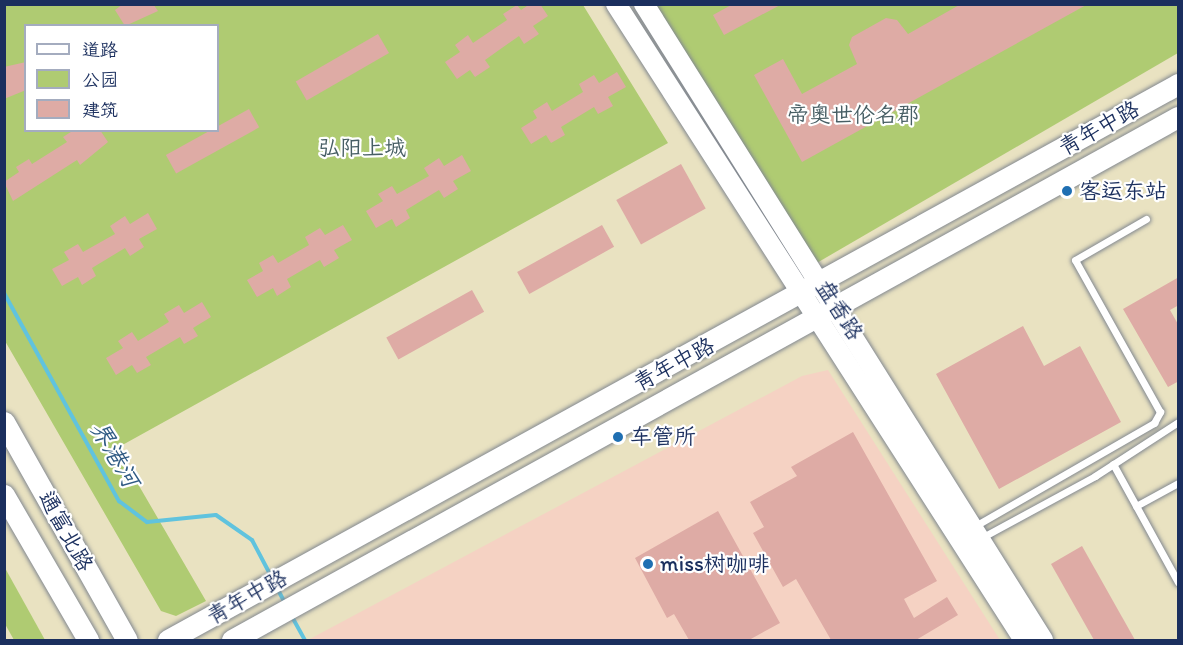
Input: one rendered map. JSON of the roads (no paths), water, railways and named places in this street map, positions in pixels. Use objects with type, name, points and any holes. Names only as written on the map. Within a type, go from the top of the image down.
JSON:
[{"type":"main road","name":"青年中路","points":[[168,640],[821,284],[1179,84]]},
{"type":"main road","name":"青年中路","points":[[232,640],[1179,117]]},
{"type":"main road","name":"通富北路","points":[[4,422],[127,640]]},
{"type":"main road","name":"通富北路","points":[[4,495],[88,640]]},
{"type":"street","name":"盘香路","points":[[616,4],[802,294],[824,312],[969,538],[1043,640]]},
{"type":"street","name":"盘香路","points":[[644,4],[821,284],[824,312]]},
{"type":"street","name":"盘香路","points":[[969,538],[1024,640]]},
{"type":"lane","points":[[969,538],[1155,423],[1160,412],[1075,260],[1146,219]]},
{"type":"lane","points":[[969,538],[1113,464],[1179,422]]},
{"type":"lane","points":[[1113,464],[1179,582]]},
{"type":"lane","points":[[1136,506],[1179,483]]},
{"type":"waterway","name":"界港河","points":[[4,293],[119,501],[147,522],[216,515],[252,540],[271,576]]},
{"type":"waterway","name":"界港河","points":[[277,588],[285,603]]},
{"type":"waterway","name":"界港河","points":[[291,615],[305,640]]},
{"type":"place","name":"客运东站","points":[[1067,191]]},
{"type":"place","name":"车管所","points":[[618,437]]},
{"type":"place","name":"miss树咖啡","points":[[648,564]]},
{"type":"park label","name":"帝奥世伦名郡","points":[[853,115]]},
{"type":"park label","name":"弘阳上城","points":[[362,148]]}]
